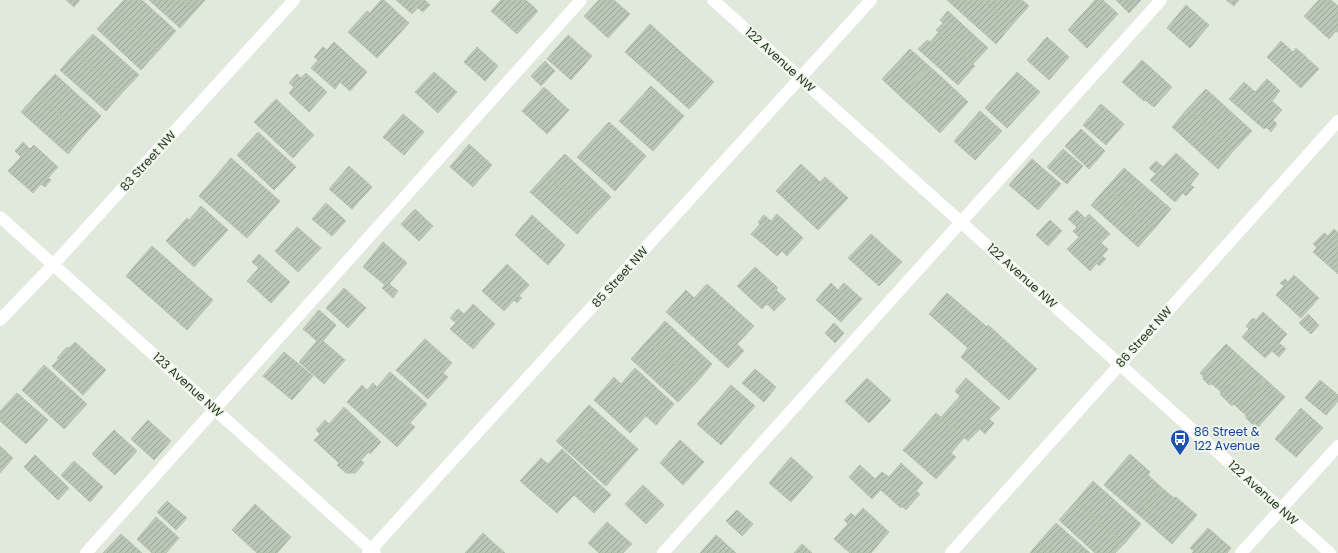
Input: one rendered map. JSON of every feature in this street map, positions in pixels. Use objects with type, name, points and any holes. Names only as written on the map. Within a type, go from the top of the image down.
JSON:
[{"type":"street","name":"83 Street NW","points":[[0,320],[294,0]]},
{"type":"street","points":[[86,553],[216,410],[581,0]]},
{"type":"street","name":"122 Avenue NW","points":[[713,0],[1330,553]]},
{"type":"street","name":"85 Street NW","points":[[372,552],[871,0]]},
{"type":"street","points":[[663,553],[1160,0]]},
{"type":"street","name":"86 Street NW","points":[[951,553],[1338,121]]},
{"type":"street","name":"123 Avenue NW","points":[[0,217],[372,552]]},
{"type":"street","points":[[1241,553],[1338,446]]},
{"type":"building","points":[[66,0],[80,0],[74,7]]},
{"type":"building","points":[[124,0],[142,0],[176,31],[158,51],[114,11]]},
{"type":"building","points":[[149,0],[183,0],[195,11],[180,28]]},
{"type":"building","points":[[183,0],[205,0],[195,11]]},
{"type":"building","points":[[381,0],[384,0],[409,23],[377,58],[348,32],[367,11],[370,13]]},
{"type":"building","points":[[396,0],[425,0],[430,5],[423,12],[418,8],[412,14]]},
{"type":"building","points":[[501,0],[526,0],[538,11],[517,34],[491,11]]},
{"type":"building","points":[[599,0],[614,0],[630,14],[608,38],[584,16]]},
{"type":"building","points":[[947,0],[983,0],[1012,25],[996,44]]},
{"type":"building","points":[[983,0],[1022,0],[1029,6],[1012,25]]},
{"type":"building","points":[[1095,0],[1103,0],[1118,14],[1087,48],[1068,30]]},
{"type":"building","points":[[1116,0],[1141,0],[1129,13]]},
{"type":"building","points":[[1226,0],[1239,0],[1234,6]]},
{"type":"building","points":[[1319,0],[1331,0],[1338,6],[1338,32],[1336,31],[1329,39],[1304,16]]},
{"type":"building","points":[[1186,5],[1209,25],[1190,48],[1167,28]]},
{"type":"building","points":[[114,11],[158,51],[141,70],[97,29]]},
{"type":"building","points":[[948,11],[988,48],[973,64],[936,30],[943,23],[940,20]]},
{"type":"building","points":[[650,24],[714,82],[689,109],[625,52]]},
{"type":"building","points":[[939,32],[975,66],[958,85],[918,49],[927,40],[930,42]]},
{"type":"building","points":[[93,34],[139,75],[121,94],[76,52]]},
{"type":"building","points":[[568,35],[592,56],[571,80],[547,59]]},
{"type":"building","points":[[1047,37],[1069,57],[1049,80],[1027,60]]},
{"type":"building","points":[[1281,41],[1293,52],[1296,48],[1319,69],[1301,88],[1267,57]]},
{"type":"building","points":[[334,42],[367,72],[350,91],[340,82],[335,89],[311,68],[318,60],[314,57],[323,47],[327,50]]},
{"type":"building","points":[[477,47],[498,66],[485,81],[464,62]]},
{"type":"building","points":[[910,49],[929,66],[901,97],[882,79]]},
{"type":"building","points":[[76,52],[121,94],[106,111],[60,70]]},
{"type":"building","points":[[1142,60],[1172,87],[1154,107],[1145,100],[1144,101],[1122,82]]},
{"type":"building","points":[[545,61],[555,71],[541,86],[531,76]]},
{"type":"building","points":[[929,66],[949,84],[921,115],[901,97]]},
{"type":"building","points":[[434,72],[457,92],[438,113],[415,92]]},
{"type":"building","points":[[1017,72],[1040,92],[1007,128],[985,108]]},
{"type":"building","points":[[306,73],[327,92],[309,112],[289,93],[294,87],[289,83],[297,74],[301,78]]},
{"type":"building","points":[[55,74],[101,116],[83,136],[37,94]]},
{"type":"building","points":[[1267,79],[1280,91],[1272,101],[1282,110],[1273,120],[1277,124],[1271,132],[1266,127],[1264,129],[1229,99],[1244,82],[1255,92]]},
{"type":"building","points":[[949,84],[968,102],[940,133],[921,115]]},
{"type":"building","points":[[651,86],[684,116],[653,151],[619,121]]},
{"type":"building","points":[[544,87],[569,110],[547,134],[522,111]]},
{"type":"building","points":[[1206,89],[1252,131],[1234,150],[1188,108]]},
{"type":"building","points":[[37,94],[83,136],[68,154],[21,112]]},
{"type":"building","points":[[276,99],[314,135],[293,158],[254,122]]},
{"type":"building","points":[[1101,104],[1124,124],[1106,145],[1083,125]]},
{"type":"building","points":[[1188,108],[1234,150],[1218,169],[1172,127]]},
{"type":"building","points":[[980,111],[1002,131],[975,160],[954,141]]},
{"type":"building","points":[[403,114],[424,132],[404,155],[383,137]]},
{"type":"building","points":[[609,122],[646,156],[615,191],[577,157]]},
{"type":"building","points":[[1081,129],[1105,151],[1089,169],[1065,146]]},
{"type":"building","points":[[258,132],[296,167],[274,190],[237,155]]},
{"type":"building","points":[[23,142],[30,149],[34,145],[58,167],[48,178],[51,180],[45,187],[41,184],[33,193],[8,171],[21,157],[15,151]]},
{"type":"building","points":[[469,144],[492,165],[473,187],[450,167]]},
{"type":"building","points":[[1063,149],[1083,166],[1067,184],[1047,167]]},
{"type":"building","points":[[1176,153],[1199,174],[1190,185],[1194,187],[1186,196],[1183,193],[1175,202],[1150,180],[1156,174],[1149,168],[1156,161],[1163,167]]},
{"type":"building","points":[[565,154],[611,197],[593,216],[547,173]]},
{"type":"building","points":[[231,158],[280,201],[247,238],[199,196]]},
{"type":"building","points":[[1032,159],[1061,184],[1038,210],[1009,185]]},
{"type":"building","points":[[801,164],[820,182],[825,177],[848,198],[818,230],[776,191]]},
{"type":"building","points":[[349,166],[372,187],[352,209],[329,189]]},
{"type":"building","points":[[1124,168],[1171,209],[1154,229],[1107,187]]},
{"type":"building","points":[[547,173],[593,216],[577,234],[530,192]]},
{"type":"building","points":[[1107,187],[1154,229],[1138,247],[1091,205]]},
{"type":"building","points":[[326,203],[346,221],[332,236],[312,219]]},
{"type":"building","points":[[201,206],[228,230],[194,267],[166,241],[187,218],[189,220]]},
{"type":"building","points":[[415,209],[433,226],[419,241],[401,224]]},
{"type":"building","points":[[1077,210],[1085,218],[1089,214],[1110,234],[1101,243],[1108,249],[1102,256],[1106,259],[1099,266],[1097,263],[1090,271],[1067,249],[1079,237],[1073,231],[1077,227],[1068,219]]},
{"type":"building","points":[[777,214],[803,238],[787,256],[782,251],[777,256],[751,234],[760,224],[758,222],[764,215],[771,221]]},
{"type":"building","points":[[532,215],[565,245],[548,265],[515,235]]},
{"type":"building","points":[[1050,220],[1062,231],[1048,246],[1036,235]]},
{"type":"building","points":[[297,227],[321,248],[298,272],[275,251]]},
{"type":"building","points":[[1334,229],[1338,233],[1338,274],[1313,252],[1317,248],[1313,244],[1324,233],[1328,236]]},
{"type":"building","points":[[871,234],[902,262],[879,286],[848,258]]},
{"type":"building","points":[[383,242],[407,263],[389,284],[398,291],[393,298],[382,288],[385,285],[363,267]]},
{"type":"building","points":[[152,246],[213,300],[187,330],[126,276]]},
{"type":"building","points":[[259,254],[290,282],[271,303],[247,281],[259,268],[252,262]]},
{"type":"building","points":[[507,264],[529,285],[519,296],[522,298],[517,303],[514,300],[504,311],[482,291]]},
{"type":"building","points":[[755,267],[778,288],[776,290],[786,299],[774,311],[767,304],[762,309],[737,286]]},
{"type":"building","points":[[1294,275],[1319,298],[1301,318],[1276,295],[1284,286],[1280,283],[1285,279],[1288,282]]},
{"type":"building","points":[[831,283],[838,290],[844,283],[862,299],[841,322],[816,300]]},
{"type":"building","points":[[707,284],[754,326],[737,344],[744,351],[728,368],[666,312],[686,290],[694,298]]},
{"type":"building","points":[[344,288],[366,308],[348,328],[326,308]]},
{"type":"building","points":[[947,293],[987,327],[988,325],[1037,369],[1009,400],[961,357],[968,348],[929,314]]},
{"type":"building","points":[[473,304],[495,324],[473,349],[450,329],[456,323],[450,318],[458,309],[464,314]]},
{"type":"building","points":[[319,310],[336,325],[323,341],[345,360],[324,384],[299,362],[317,341],[303,329]]},
{"type":"building","points":[[1263,312],[1287,334],[1279,343],[1286,349],[1279,357],[1272,351],[1265,358],[1242,337],[1249,329],[1246,326],[1253,318],[1256,320]]},
{"type":"building","points":[[1308,314],[1319,325],[1311,334],[1299,323]]},
{"type":"building","points":[[665,321],[712,364],[696,383],[648,340]]},
{"type":"building","points":[[834,323],[844,333],[835,343],[825,333]]},
{"type":"building","points":[[425,339],[452,363],[443,373],[448,377],[428,399],[396,370]]},
{"type":"building","points":[[648,340],[696,383],[678,402],[631,359]]},
{"type":"building","points":[[75,342],[106,370],[83,395],[52,366],[67,347],[69,348]]},
{"type":"building","points":[[1226,344],[1246,362],[1220,391],[1212,384],[1209,385],[1200,373]]},
{"type":"building","points":[[284,352],[313,376],[292,400],[263,376]]},
{"type":"building","points":[[1246,362],[1265,379],[1239,409],[1234,404],[1232,406],[1220,394],[1220,391]]},
{"type":"building","points":[[44,365],[87,404],[64,429],[22,390]]},
{"type":"building","points":[[635,368],[674,404],[656,425],[646,416],[630,433],[594,400],[614,377],[621,384]]},
{"type":"building","points":[[755,369],[776,387],[764,402],[742,383]]},
{"type":"building","points":[[390,372],[427,404],[410,423],[415,427],[397,447],[347,402],[362,385],[367,390],[373,383],[377,387]]},
{"type":"building","points":[[867,378],[891,400],[869,423],[845,401]]},
{"type":"building","points":[[966,378],[1000,408],[989,419],[994,423],[985,434],[980,429],[968,441],[941,417],[960,396],[955,391]]},
{"type":"building","points":[[1265,379],[1285,397],[1258,427],[1256,424],[1252,424],[1246,418],[1246,415],[1239,409]]},
{"type":"building","points":[[1320,380],[1338,395],[1338,401],[1326,415],[1305,398]]},
{"type":"building","points":[[731,385],[755,406],[721,445],[697,424]]},
{"type":"building","points":[[17,393],[48,420],[26,444],[0,421],[0,411]]},
{"type":"building","points":[[589,405],[638,449],[622,467],[573,423]]},
{"type":"building","points":[[344,407],[381,442],[370,454],[369,452],[361,460],[364,463],[355,473],[346,473],[337,465],[339,463],[314,440],[320,434],[316,430],[325,420],[329,424]]},
{"type":"building","points":[[1301,408],[1323,428],[1296,457],[1275,439]]},
{"type":"building","points":[[936,413],[964,438],[951,453],[956,457],[936,479],[903,450]]},
{"type":"building","points":[[148,420],[171,441],[154,460],[131,439]]},
{"type":"building","points":[[573,423],[622,467],[606,486],[556,441]]},
{"type":"building","points":[[114,430],[137,451],[115,475],[92,454]]},
{"type":"building","points":[[680,440],[704,462],[683,485],[660,463]]},
{"type":"building","points":[[0,446],[13,458],[0,473]]},
{"type":"building","points":[[562,449],[611,495],[594,513],[574,495],[557,513],[520,481],[541,458],[548,464]]},
{"type":"building","points":[[1130,454],[1150,472],[1148,475],[1162,488],[1139,515],[1104,485]]},
{"type":"building","points":[[35,455],[69,488],[58,500],[24,467]]},
{"type":"building","points":[[791,457],[813,477],[791,502],[769,483]]},
{"type":"building","points":[[74,461],[103,487],[90,502],[61,475]]},
{"type":"building","points":[[901,463],[923,483],[916,491],[920,494],[906,510],[902,506],[901,508],[881,490],[872,499],[849,477],[860,465],[875,479],[882,472],[889,477]]},
{"type":"building","points":[[1093,481],[1141,524],[1124,544],[1076,501]]},
{"type":"building","points":[[643,485],[664,505],[646,524],[625,504]]},
{"type":"building","points":[[1162,488],[1174,498],[1176,497],[1197,515],[1172,544],[1139,515]]},
{"type":"building","points":[[167,501],[187,518],[176,530],[157,512]]},
{"type":"building","points":[[1076,501],[1124,544],[1115,553],[1095,553],[1059,520]]},
{"type":"building","points":[[255,504],[291,537],[277,553],[257,553],[232,530]]},
{"type":"building","points":[[863,508],[889,532],[871,553],[850,553],[834,539],[848,524],[844,520],[851,513],[855,517]]},
{"type":"building","points":[[737,510],[753,524],[742,536],[726,521]]},
{"type":"building","points":[[156,517],[179,538],[166,553],[152,553],[137,539]]},
{"type":"building","points":[[607,522],[632,544],[623,553],[599,553],[588,543]]},
{"type":"building","points":[[1056,523],[1090,553],[1051,553],[1039,542]]},
{"type":"building","points":[[1208,528],[1231,548],[1227,553],[1192,553],[1194,551],[1190,548]]},
{"type":"building","points":[[483,533],[505,553],[465,553]]},
{"type":"building","points":[[121,534],[142,553],[103,553]]},
{"type":"building","points":[[716,535],[736,553],[700,553]]},
{"type":"building","points":[[1039,542],[1051,553],[1030,553]]},
{"type":"building","points":[[802,544],[812,553],[794,553]]},
{"type":"place","name":"86 Street & 122 Avenue","points":[[1180,456]]}]
